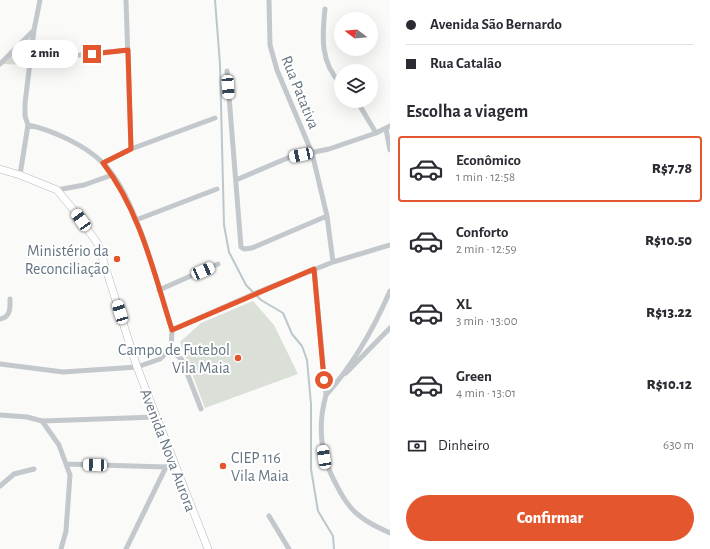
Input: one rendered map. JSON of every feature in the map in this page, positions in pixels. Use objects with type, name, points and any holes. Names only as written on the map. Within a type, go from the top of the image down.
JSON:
[{"type":"street","points":[[20,174],[28,125],[25,109],[34,30],[40,0]]},
{"type":"street","points":[[126,0],[131,149]]},
{"type":"street","name":"Rua Patativa","points":[[269,0],[270,45],[277,70],[312,153],[327,216],[333,262]]},
{"type":"street","points":[[325,9],[323,36],[325,56],[328,67],[334,75]]},
{"type":"street","points":[[0,64],[34,30]]},
{"type":"street","points":[[31,57],[80,55],[128,50]]},
{"type":"street","points":[[227,71],[236,180],[239,242],[241,247],[244,249],[252,248],[327,216]]},
{"type":"street","points":[[361,108],[376,133]]},
{"type":"street","points":[[103,163],[131,149],[215,118]]},
{"type":"street","points":[[0,364],[63,372],[137,367],[160,359],[171,349],[172,330],[136,220],[124,194],[112,175],[103,163],[56,133],[28,125]]},
{"type":"street","points":[[236,180],[290,157],[329,149],[376,133],[388,127],[390,150]]},
{"type":"street","name":"Avenida Nova Aurora","points":[[0,169],[20,174],[57,190],[98,244],[137,367],[206,548]]},
{"type":"street","points":[[57,190],[84,185],[112,175]]},
{"type":"street","points":[[136,220],[217,189]]},
{"type":"street","points":[[172,330],[314,269],[390,245]]},
{"type":"street","points":[[159,290],[218,264]]},
{"type":"street","points":[[314,269],[326,395],[320,414],[320,435],[324,457],[331,476],[353,511],[368,523],[390,533]]},
{"type":"street","points":[[341,378],[376,322],[390,291]]},
{"type":"street","points":[[0,319],[6,318],[9,314],[10,299]]},
{"type":"street","points":[[326,395],[390,328]]},
{"type":"street","points":[[171,349],[182,360],[201,409]]},
{"type":"street","points":[[0,415],[27,417],[42,421],[156,417]]},
{"type":"street","points":[[42,421],[59,446],[70,475],[67,524],[60,549]]},
{"type":"street","points":[[126,549],[166,467],[174,462]]},
{"type":"street","points":[[66,464],[166,467]]},
{"type":"street","points":[[0,486],[14,474],[34,469]]},
{"type":"street","points":[[269,516],[289,549]]},
{"type":"shaded area","points":[[32,36],[28,65],[3,64]]},
{"type":"shaded area","name":"Campo de Futebol Vila Maia","points":[[253,301],[274,325],[298,374],[205,408],[180,342],[201,323]]},
{"type":"waterway","points":[[215,0],[220,64],[224,225],[229,252],[246,285],[261,300],[283,313],[292,334],[302,346],[307,360],[311,404],[311,469],[318,511],[333,536],[334,549]]},
{"type":"place","name":"Ministério da Reconciliação","points":[[117,259]]},
{"type":"place","name":"Campo de Futebol Vila Maia","points":[[238,358]]},
{"type":"place","name":"CIEP 116 Vila Maia","points":[[223,466]]},
{"type":"route","points":[[92,54],[128,50],[131,149],[103,163],[124,194],[136,220],[172,330],[314,269],[318,298],[324,380]]}]
